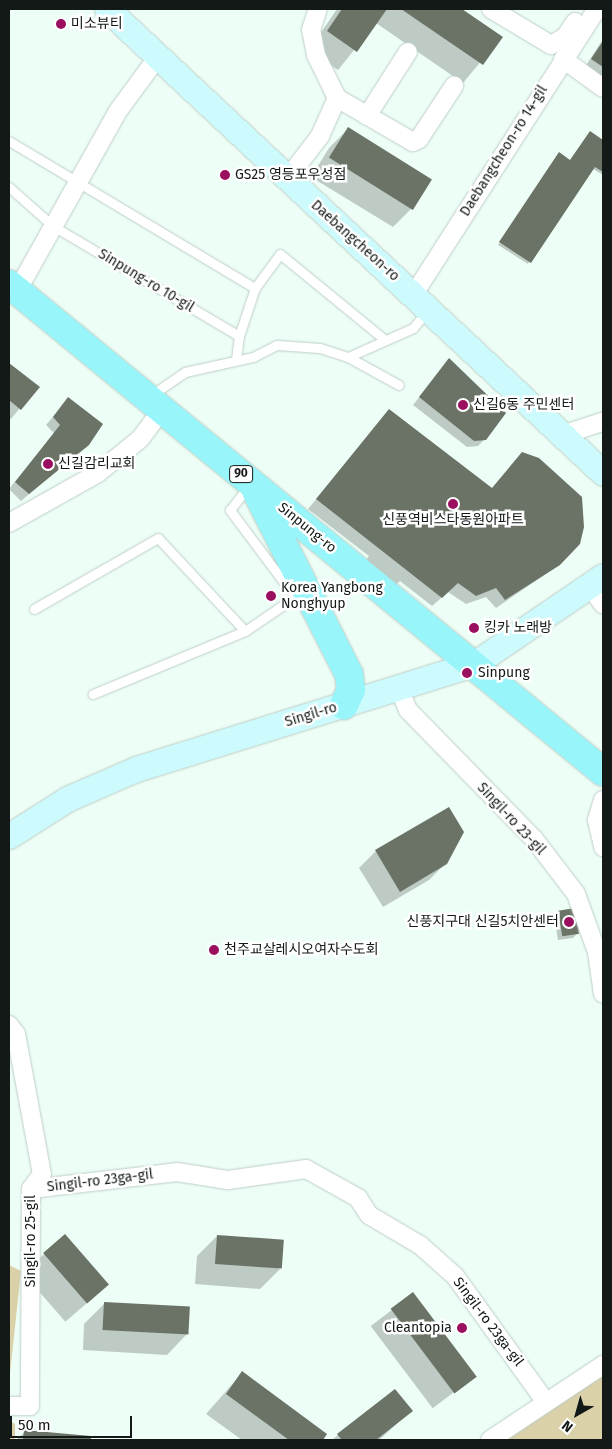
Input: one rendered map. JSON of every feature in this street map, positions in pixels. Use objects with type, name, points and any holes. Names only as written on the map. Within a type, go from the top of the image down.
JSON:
[{"type":"main road","name":"Daebangcheon-ro","points":[[107,9],[287,179],[565,434],[603,473]]},
{"type":"main road","name":"Sinpung-ro","points":[[13,288],[474,664],[603,772]]},
{"type":"main road","points":[[252,483],[349,674],[351,690],[344,705]]},
{"type":"main road","name":"Singil-ro","points":[[9,836],[67,799],[136,769],[474,664],[598,589]]},
{"type":"street","points":[[318,9],[311,30],[316,55],[337,98],[367,116],[413,142],[419,139],[454,86]]},
{"type":"street","points":[[491,9],[551,45],[565,37],[583,9]]},
{"type":"street","name":"Daebangcheon-ro 14-gil","points":[[422,301],[563,59],[597,9]]},
{"type":"street","points":[[367,116],[408,52]]},
{"type":"street","points":[[13,288],[53,226],[76,182],[118,111],[157,58]]},
{"type":"street","points":[[563,59],[603,88]]},
{"type":"street","points":[[287,179],[320,136],[337,98]]},
{"type":"street","points":[[9,524],[98,473],[140,439],[155,404]]},
{"type":"street","points":[[565,434],[603,422]]},
{"type":"street","name":"Singil-ro 23-gil","points":[[399,688],[408,710],[534,839],[576,894],[597,952],[603,994]]},
{"type":"street","points":[[603,800],[597,820],[603,847]]},
{"type":"street","name":"Singil-ro 25-gil","points":[[9,1025],[16,1034],[42,1174],[31,1188],[30,1406],[9,1406]]},
{"type":"street","name":"Singil-ro 23ga-gil","points":[[31,1188],[176,1172],[228,1180],[306,1169],[358,1198],[369,1215],[420,1245],[455,1276],[546,1402]]},
{"type":"street","points":[[490,1440],[603,1365]]},
{"type":"lane","points":[[9,141],[255,288]]},
{"type":"lane","name":"Sinpung-ro 10-gil","points":[[9,187],[53,226],[239,336]]},
{"type":"lane","points":[[236,360],[239,336],[255,288],[280,254],[385,340]]},
{"type":"lane","points":[[348,357],[413,328],[422,301]]},
{"type":"lane","points":[[155,404],[185,372],[236,360],[277,345],[320,348],[348,357],[370,367],[399,385]]},
{"type":"lane","points":[[370,367],[371,346]]},
{"type":"lane","points":[[93,694],[245,631],[295,597],[230,510],[252,483]]},
{"type":"lane","points":[[34,609],[158,538],[245,631]]},
{"type":"shaded area","points":[[9,1265],[21,1271],[9,1383]]},
{"type":"shaded area","points":[[603,1372],[603,1440],[505,1440]]},
{"type":"shaded area","points":[[9,1420],[15,1424],[15,1440],[9,1440]]},
{"type":"building","points":[[342,9],[387,9],[357,52],[327,31]]},
{"type":"building","points":[[401,9],[462,9],[503,37],[483,65]]},
{"type":"building","points":[[603,41],[603,67],[591,59]]},
{"type":"building","points":[[348,127],[432,179],[413,210],[329,158]]},
{"type":"building","points":[[590,131],[603,140],[603,172],[595,167],[531,263],[499,242],[559,152],[570,160]]},
{"type":"building","name":"신길6동 주민센터","points":[[449,358],[506,413],[486,440],[474,441],[419,397]]},
{"type":"building","points":[[9,363],[40,387],[21,410],[9,400]]},
{"type":"building","name":"신길감리교회","points":[[68,397],[103,424],[89,445],[29,494],[15,482],[60,425],[53,417]]},
{"type":"building","name":"신풍역비스타동원아파트","points":[[389,409],[492,488],[522,452],[539,458],[582,497],[584,527],[580,544],[560,565],[505,600],[496,588],[476,596],[458,583],[442,598],[316,499]]},
{"type":"building","points":[[449,807],[464,832],[447,864],[400,892],[375,850]]},
{"type":"building","name":"신풍지구대 신길5치안센터","points":[[575,908],[579,934],[562,936],[558,911]]},
{"type":"building","points":[[65,1234],[109,1285],[87,1304],[43,1253]]},
{"type":"building","points":[[217,1235],[284,1240],[282,1269],[215,1264]]},
{"type":"building","points":[[413,1292],[477,1377],[454,1394],[391,1309]]},
{"type":"building","points":[[104,1302],[190,1307],[188,1334],[103,1330]]},
{"type":"building","points":[[242,1371],[327,1434],[323,1440],[289,1440],[226,1394]]},
{"type":"building","points":[[395,1389],[413,1411],[376,1440],[342,1440],[337,1434]]},
{"type":"building","points":[[24,1430],[91,1436],[91,1440],[23,1440]]},
{"type":"place","name":"미소뷰티","points":[[61,24]]},
{"type":"place","name":"GS25 영등포우성점","points":[[225,175]]},
{"type":"place","name":"신길6동 주민센터","points":[[463,405]]},
{"type":"place","name":"신길감리교회","points":[[48,464]]},
{"type":"place","name":"신풍역비스타동원아파트","points":[[453,504]]},
{"type":"place","name":"Korea Yangbong Nonghyup","points":[[271,596]]},
{"type":"place","name":"킹카 노래방","points":[[474,628]]},
{"type":"place","name":"Sinpung","points":[[467,673]]},
{"type":"place","name":"신풍지구대 신길5치안센터","points":[[569,922]]},
{"type":"place","name":"천주교살레시오여자수도회","points":[[214,950]]},
{"type":"place","name":"Cleantopia","points":[[462,1328]]}]
